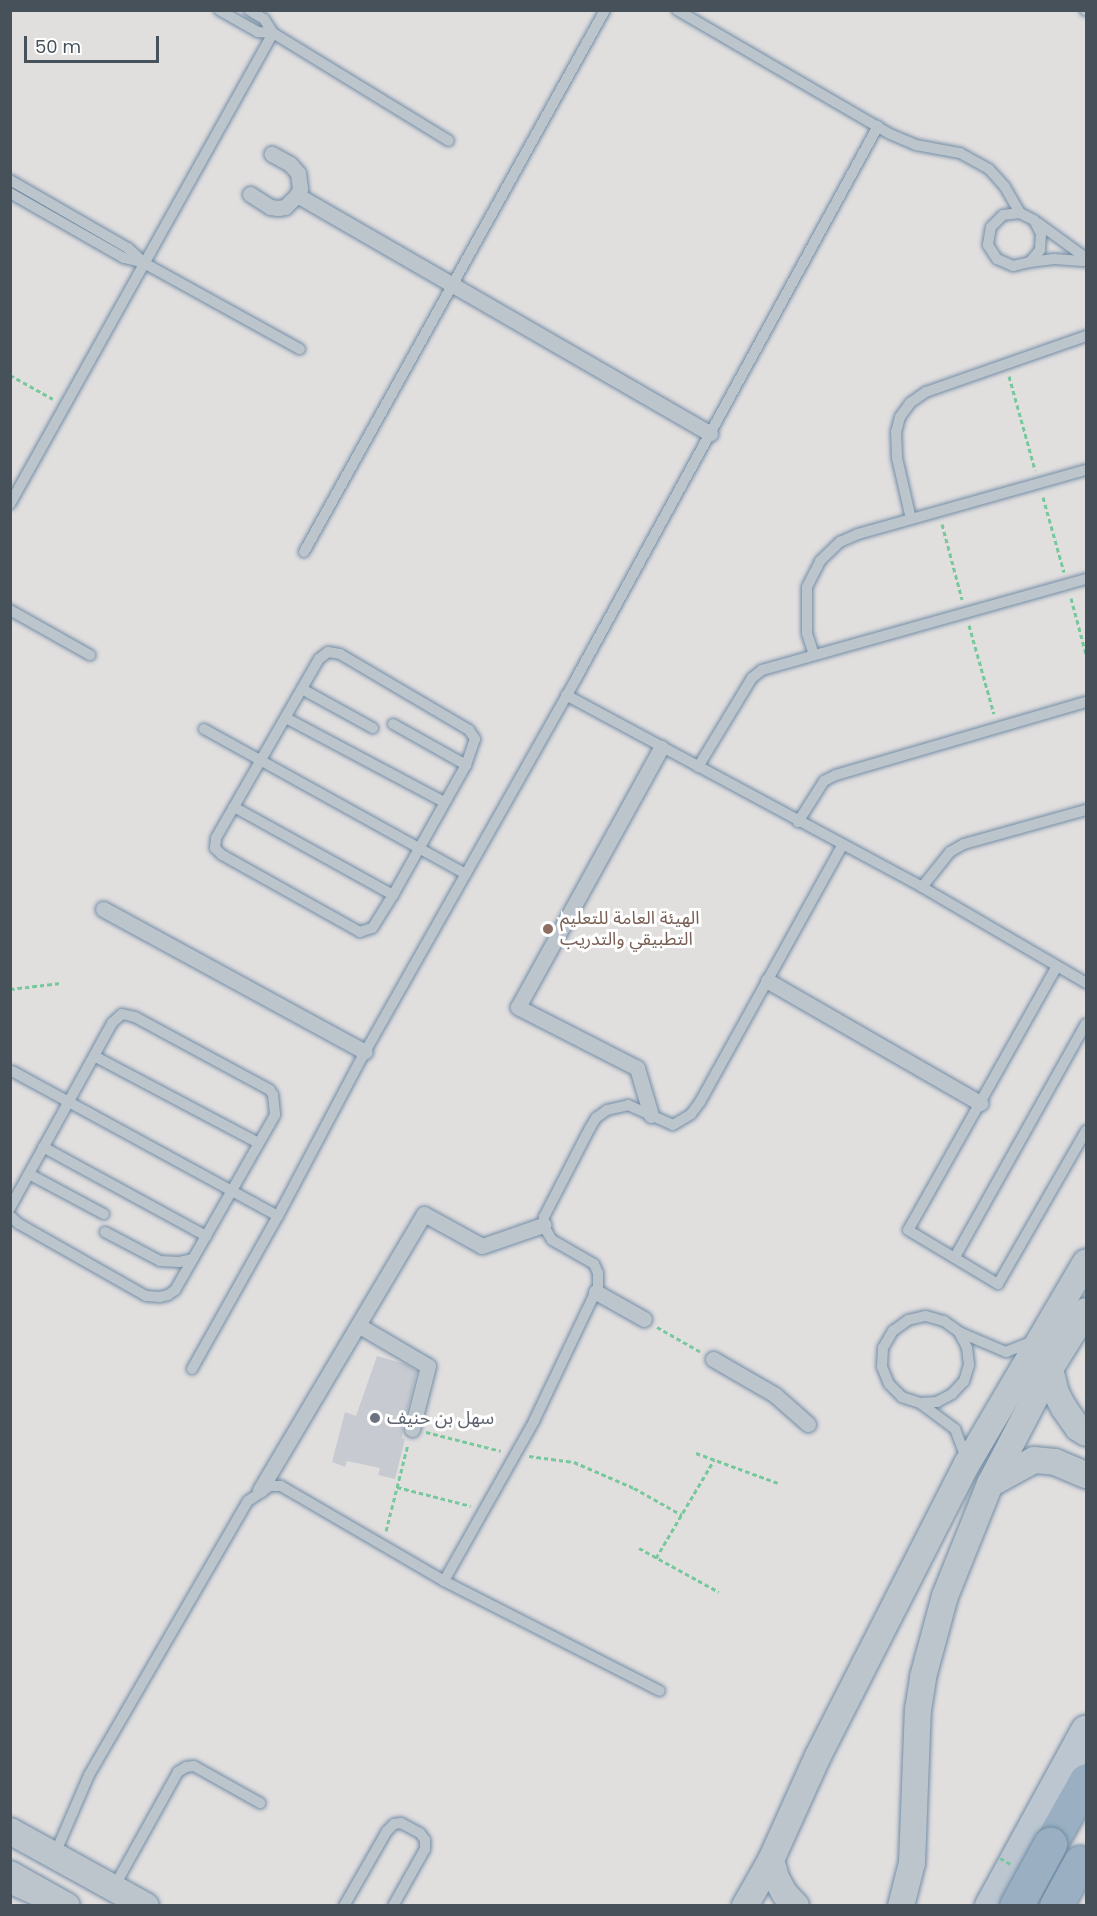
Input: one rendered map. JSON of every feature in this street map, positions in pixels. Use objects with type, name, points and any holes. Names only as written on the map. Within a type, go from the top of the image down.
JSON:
[{"type":"highway","points":[[1016,1905],[1086,1780]]},
{"type":"highway","points":[[1056,1905],[1086,1850]]},
{"type":"main road","points":[[990,1905],[1086,1731]]},
{"type":"street","points":[[250,194],[270,207],[278,208],[285,207],[297,195],[300,189],[298,173],[290,164],[272,154]]},
{"type":"street","points":[[297,195],[710,433]]},
{"type":"street","points":[[651,1115],[637,1068],[518,1006],[661,748]]},
{"type":"street","points":[[103,909],[365,1052]]},
{"type":"street","points":[[768,981],[980,1103]]},
{"type":"street","points":[[260,1490],[424,1214],[483,1246],[543,1226]]},
{"type":"street","points":[[745,1905],[771,1860],[818,1756],[967,1464],[1086,1262]]},
{"type":"street","points":[[596,1292],[644,1319]]},
{"type":"street","points":[[900,1904],[912,1863],[918,1710],[923,1677],[945,1596],[990,1484],[1050,1369],[1086,1311]]},
{"type":"street","points":[[358,1325],[428,1366],[412,1429]]},
{"type":"street","points":[[713,1359],[775,1395],[808,1424]]},
{"type":"street","points":[[1050,1369],[1056,1393],[1064,1408],[1078,1428],[1086,1433]]},
{"type":"street","points":[[990,1484],[1034,1460],[1055,1462],[1086,1475]]},
{"type":"street","points":[[10,1831],[54,1857],[146,1905]]},
{"type":"street","points":[[771,1860],[776,1878],[785,1894],[796,1905]]},
{"type":"street","points":[[10,1874],[64,1904]]},
{"type":"lane","points":[[219,10],[258,32],[273,33]]},
{"type":"lane","points":[[249,10],[264,19],[273,33],[449,141]]},
{"type":"lane","points":[[304,552],[605,10]]},
{"type":"lane","points":[[677,10],[904,141],[952,151],[975,160],[989,169],[1005,186],[1020,213]]},
{"type":"lane","points":[[10,504],[273,33]]},
{"type":"lane","points":[[192,1369],[878,126]]},
{"type":"lane","points":[[10,180],[128,248],[144,263],[300,349]]},
{"type":"lane","points":[[10,193],[124,258],[144,263]]},
{"type":"lane","points":[[1020,213],[1034,220],[1086,259],[1054,259],[1013,266],[997,260],[988,244],[991,227],[1003,215],[1020,213]]},
{"type":"lane","points":[[1030,262],[1040,250],[1041,234],[1034,220]]},
{"type":"lane","points":[[911,519],[897,458],[896,432],[904,410],[926,393],[1086,336]]},
{"type":"lane","points":[[814,655],[807,633],[805,612],[807,587],[820,561],[840,542],[911,519],[1086,470]]},
{"type":"lane","points":[[698,767],[752,678],[762,670],[775,664],[1086,579]]},
{"type":"lane","points":[[10,610],[90,655]]},
{"type":"lane","points":[[328,652],[339,654],[469,730],[475,744],[393,895],[372,928],[360,932],[217,852],[214,843],[303,689],[323,655],[328,652]]},
{"type":"lane","points":[[303,689],[373,728]]},
{"type":"lane","points":[[566,695],[842,846],[922,887],[1086,983]]},
{"type":"lane","points":[[798,822],[824,781],[836,775],[1086,702]]},
{"type":"lane","points":[[286,718],[444,802]]},
{"type":"lane","points":[[393,724],[465,765]]},
{"type":"lane","points":[[204,729],[466,874]]},
{"type":"lane","points":[[234,807],[393,895]]},
{"type":"lane","points":[[922,887],[950,852],[964,844],[1086,810]]},
{"type":"lane","points":[[444,1581],[515,1455],[596,1292],[598,1273],[594,1264],[552,1240],[543,1226],[544,1217],[596,1118],[607,1110],[628,1105],[673,1125],[691,1114],[842,846]]},
{"type":"lane","points":[[1057,966],[908,1230],[998,1284],[1086,1131]]},
{"type":"lane","points":[[10,1208],[116,1017],[129,1014],[135,1017],[270,1090],[275,1100],[275,1114],[175,1290],[160,1297],[153,1297],[18,1224],[10,1216]]},
{"type":"lane","points":[[955,1257],[1086,1024]]},
{"type":"lane","points":[[94,1056],[258,1143]]},
{"type":"lane","points":[[12,1071],[278,1216]]},
{"type":"lane","points":[[43,1147],[206,1236]]},
{"type":"lane","points":[[29,1174],[104,1215]]},
{"type":"lane","points":[[105,1232],[160,1261],[179,1262],[193,1259]]},
{"type":"lane","points":[[967,1464],[961,1439],[955,1429],[920,1403],[902,1397],[889,1384],[882,1367],[883,1348],[892,1331],[908,1320],[926,1316],[944,1321],[959,1332],[1006,1352],[1020,1348],[1041,1336]]},
{"type":"lane","points":[[920,1403],[937,1402],[952,1394],[964,1381],[969,1365],[967,1348],[959,1332]]},
{"type":"lane","points":[[54,1857],[89,1775],[248,1501],[260,1490],[270,1486],[281,1486],[444,1581],[660,1691]]},
{"type":"lane","points":[[114,1888],[178,1772],[186,1767],[194,1766],[260,1803]]},
{"type":"lane","points":[[344,1905],[387,1831],[393,1824],[401,1823],[420,1833],[425,1840],[425,1849],[393,1905]]},
{"type":"lane","points":[[10,1889],[38,1903],[64,1904]]},
{"type":"path","points":[[1006,365],[1086,654]]},
{"type":"path","points":[[10,375],[65,406]]},
{"type":"path","points":[[10,989],[61,983]]},
{"type":"path","points":[[644,1319],[713,1359]]},
{"type":"path","points":[[382,1545],[412,1429],[515,1455],[574,1462],[634,1488],[682,1515]]},
{"type":"path","points":[[696,1453],[778,1483]]},
{"type":"path","points":[[656,1558],[714,1460]]},
{"type":"path","points":[[397,1486],[484,1510]]},
{"type":"path","points":[[639,1548],[719,1592]]},
{"type":"shaded area","name":"الهيئة العامة للتعليم التطبيقي والتدريب","points":[[11,11],[1086,11],[1086,1906],[11,1906]]},
{"type":"building","name":"سهل بن حنيف","points":[[377,1356],[405,1364],[417,1371],[403,1427],[402,1438],[405,1439],[395,1479],[378,1475],[380,1468],[347,1461],[345,1467],[332,1462],[345,1412],[356,1416]]},
{"type":"place","name":"الهيئة العامة للتعليم التطبيقي والتدريب","points":[[548,929]]},
{"type":"place","name":"سهل بن حنيف","points":[[375,1418]]}]
